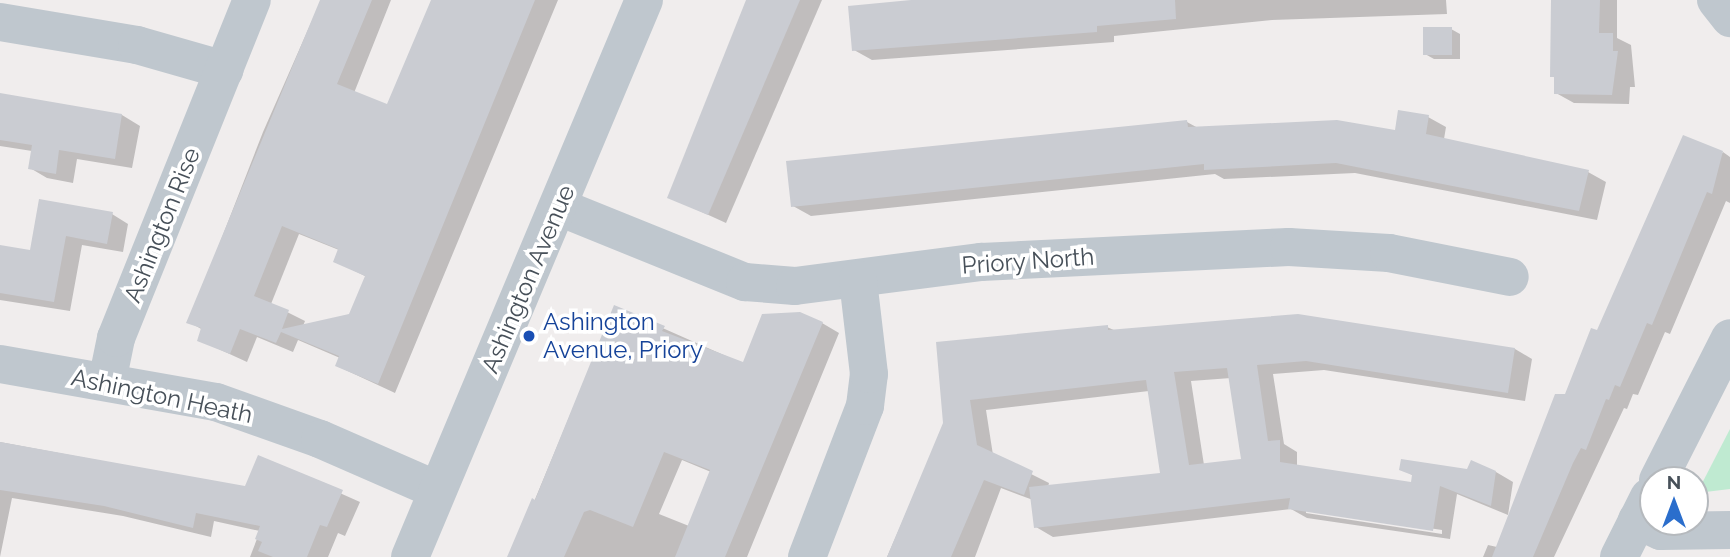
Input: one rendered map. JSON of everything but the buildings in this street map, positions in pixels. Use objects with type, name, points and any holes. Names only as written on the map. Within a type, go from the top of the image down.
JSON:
[{"type":"street","name":"Ashington Rise","points":[[107,382],[116,338],[252,0]]},
{"type":"street","name":"Ashington Avenue","points":[[410,557],[644,0]]},
{"type":"street","points":[[1716,0],[1730,18]]},
{"type":"street","points":[[0,22],[137,46],[224,70]]},
{"type":"street","name":"Priory North","points":[[559,207],[745,282],[796,286],[981,262],[1289,247],[1389,253],[1510,277]]},
{"type":"street","points":[[807,557],[865,406],[869,374],[858,280]]},
{"type":"street","points":[[1665,466],[1730,338]]},
{"type":"street","name":"Ashington Heath","points":[[0,364],[216,402],[272,420],[437,490]]},
{"type":"street","points":[[1619,557],[1639,516]]},
{"type":"street","points":[[1709,530],[1730,530]]},
{"type":"green space","points":[[1730,429],[1730,489],[1709,492],[1709,470]]},
{"type":"place","name":"Ashington Avenue, Priory","points":[[529,336]]}]
